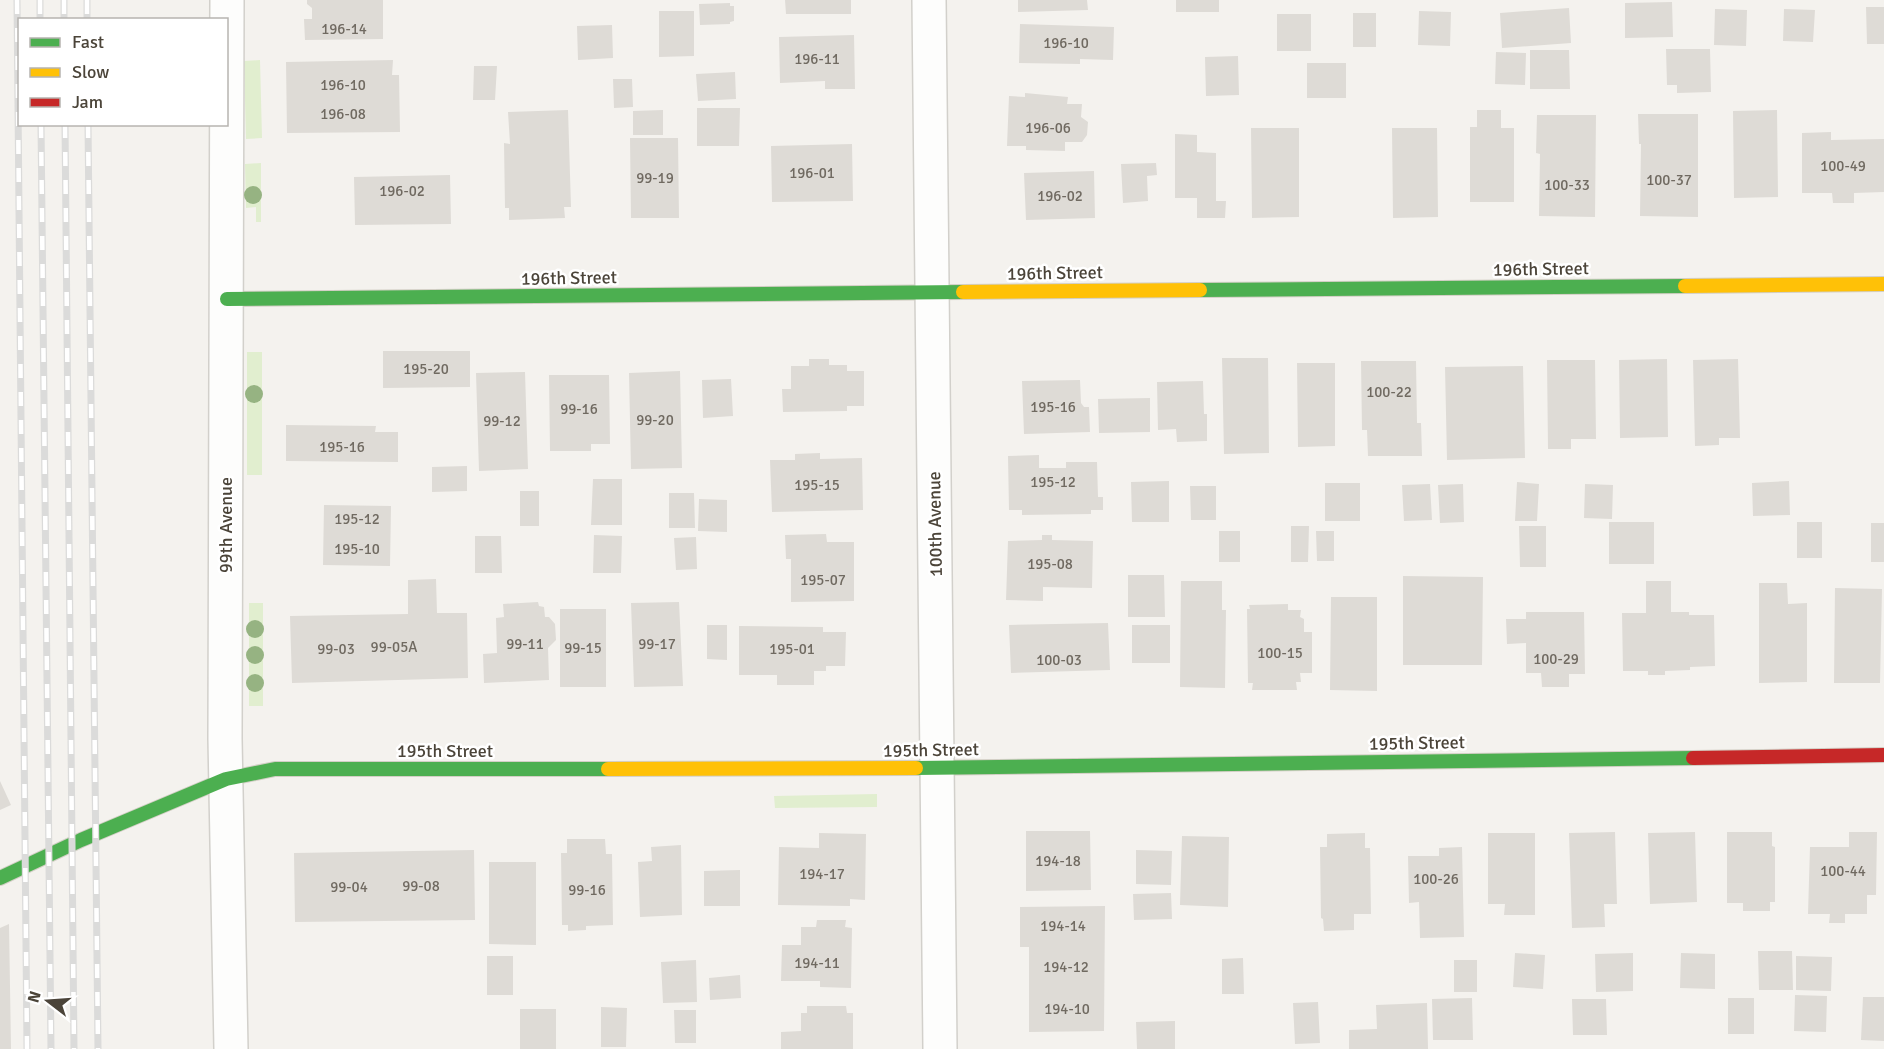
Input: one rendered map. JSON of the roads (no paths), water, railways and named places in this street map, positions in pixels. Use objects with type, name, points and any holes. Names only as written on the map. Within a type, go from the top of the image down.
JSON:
[{"type":"street","name":"99th Avenue","points":[[227,0],[227,18]]},
{"type":"street","name":"100th Avenue","points":[[929,0],[940,1049]]},
{"type":"street","name":"99th Avenue","points":[[227,126],[226,779],[231,1049]]},
{"type":"street","name":"196th Street","points":[[227,299],[1884,284]]},
{"type":"street","name":"195th Street","points":[[0,878],[81,840],[226,779],[275,769],[937,768],[1884,755]]},
{"type":"railway","points":[[17,0],[18,105]]},
{"type":"railway","points":[[40,0],[40,18]]},
{"type":"railway","points":[[64,0],[64,18]]},
{"type":"railway","points":[[87,0],[87,18]]},
{"type":"railway","points":[[18,126],[27,1049]]},
{"type":"railway","points":[[41,126],[51,1049]]},
{"type":"railway","points":[[65,126],[74,1049]]},
{"type":"railway","points":[[88,126],[98,1049]]}]
